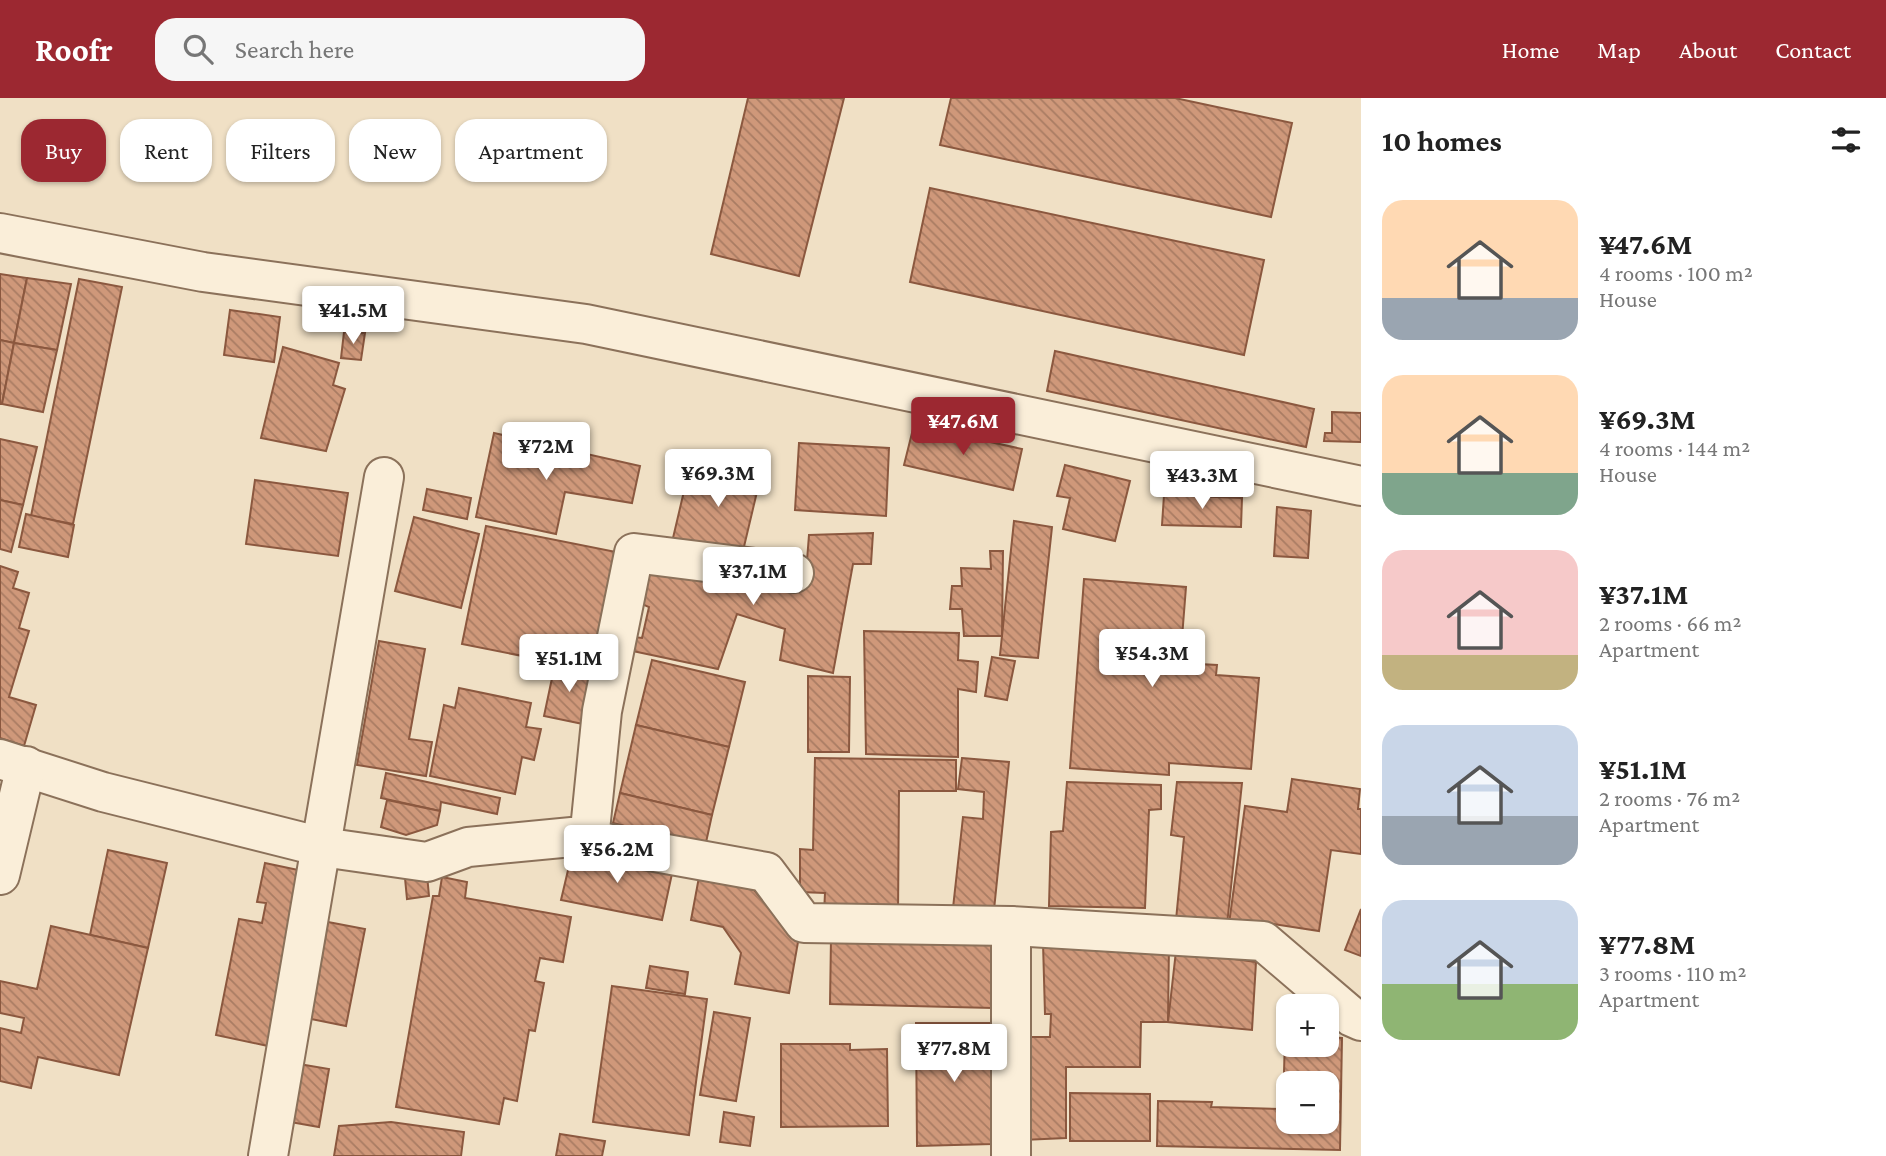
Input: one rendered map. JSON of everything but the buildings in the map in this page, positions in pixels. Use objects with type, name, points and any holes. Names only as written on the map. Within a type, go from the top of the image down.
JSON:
[{"type":"street","points":[[0,233],[203,272],[586,324],[1361,486]]},
{"type":"street","points":[[268,1156],[384,477]]},
{"type":"street","points":[[589,840],[601,711],[634,553],[793,573]]},
{"type":"street","points":[[0,875],[13,762],[103,792],[322,846],[427,862],[468,847],[572,837],[766,872],[804,923],[1011,926],[1263,940],[1352,1017],[1361,1021]]},
{"type":"street","points":[[1011,926],[1012,1156]]}]
